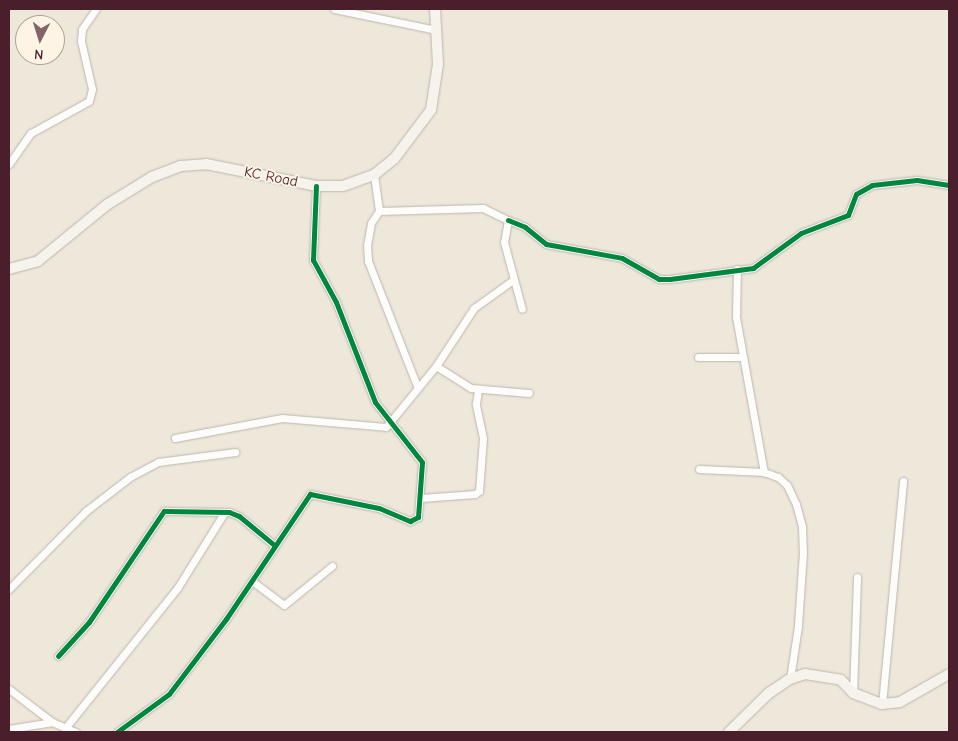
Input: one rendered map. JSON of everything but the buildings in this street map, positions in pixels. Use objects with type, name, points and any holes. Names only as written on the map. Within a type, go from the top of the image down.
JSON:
[{"type":"main road","name":"KC Road","points":[[9,269],[38,261],[108,204],[152,177],[180,166],[206,164],[316,186],[343,186],[374,175],[394,159],[431,110],[438,64],[435,9]]},
{"type":"main road","points":[[729,732],[769,693],[790,679],[805,674],[841,680],[853,693],[882,704],[900,702],[949,674]]},
{"type":"street","points":[[9,164],[31,133],[41,125],[89,101],[92,89],[81,41],[84,24],[96,9]]},
{"type":"street","points":[[334,9],[436,30]]},
{"type":"street","points":[[374,175],[378,211],[371,223],[367,245],[368,261],[417,386]]},
{"type":"street","points":[[378,211],[483,208],[525,227],[546,244],[622,258],[659,279],[753,268],[801,233],[848,215],[856,194],[872,185],[917,180],[949,185]]},
{"type":"street","points":[[117,732],[169,694],[252,581],[274,545],[310,494],[379,508],[410,521],[418,517],[421,498],[422,462],[375,402],[336,302],[313,260],[316,186]]},
{"type":"street","points":[[508,220],[504,242],[522,309]]},
{"type":"street","points":[[737,269],[736,317],[764,472]]},
{"type":"street","points":[[175,438],[282,418],[386,427],[417,386],[436,366],[474,308],[513,280]]},
{"type":"street","points":[[698,357],[742,357]]},
{"type":"street","points":[[436,366],[458,383],[478,389],[529,393]]},
{"type":"street","points":[[421,498],[475,494],[479,491],[483,438],[476,404],[478,389]]},
{"type":"street","points":[[9,589],[86,511],[130,477],[158,462],[235,452]]},
{"type":"street","points":[[699,469],[764,472],[778,477],[787,485],[802,527],[798,626],[790,679]]},
{"type":"street","points":[[882,704],[903,481]]},
{"type":"street","points":[[58,656],[88,622],[164,511],[224,513],[239,516],[274,545]]},
{"type":"street","points":[[66,727],[178,587],[224,513]]},
{"type":"street","points":[[252,581],[284,605],[332,566]]},
{"type":"street","points":[[853,693],[857,576]]},
{"type":"street","points":[[9,689],[52,722],[76,732]]},
{"type":"street","points":[[9,729],[52,722]]},
{"type":"cycle path","points":[[508,220],[525,227],[546,244],[622,258],[659,279],[670,279],[753,268],[801,233],[848,215],[856,194],[872,185],[917,180],[949,185]]},
{"type":"cycle path","points":[[117,732],[169,694],[226,619],[310,494],[379,508],[410,521],[418,517],[422,462],[375,402],[336,302],[313,260],[316,186]]},
{"type":"cycle path","points":[[58,656],[89,622],[164,511],[229,512],[239,516],[274,545]]}]
